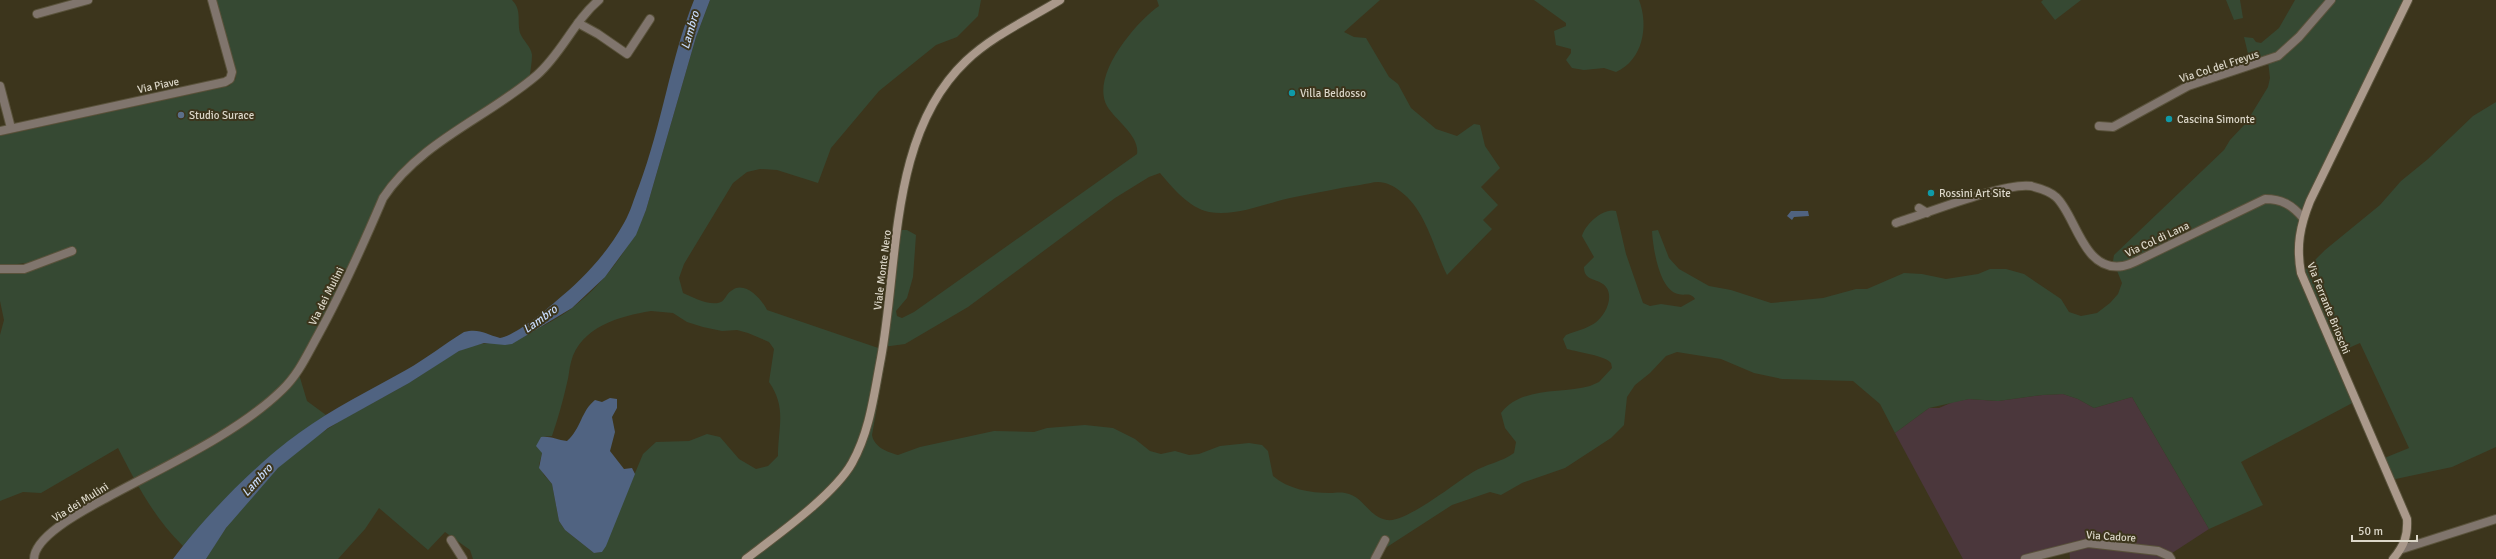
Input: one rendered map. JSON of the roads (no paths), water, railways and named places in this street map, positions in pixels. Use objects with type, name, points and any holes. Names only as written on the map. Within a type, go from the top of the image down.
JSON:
[{"type":"street","points":[[37,14],[88,0]]},
{"type":"street","name":"Via Piave","points":[[0,130],[225,82],[230,79],[232,72],[212,0]]},
{"type":"street","name":"Via dei Mulini","points":[[34,559],[37,546],[79,513],[237,426],[283,390],[298,371],[347,281],[382,198],[390,186],[407,169],[454,132],[536,75],[548,64],[578,23],[599,0]]},
{"type":"street","name":"Viale Monte Nero","points":[[746,559],[834,486],[851,464],[860,447],[869,421],[883,347],[908,170],[913,149],[934,100],[950,78],[971,57],[985,46],[1060,0]]},
{"type":"street","name":"Via Col del Freyus","points":[[2099,126],[2113,127],[2188,86],[2278,56],[2299,38],[2331,0]]},
{"type":"street","name":"Via Ferrante Brioschi","points":[[2393,559],[2402,549],[2408,533],[2407,519],[2301,273],[2298,246],[2303,218],[2408,0]]},
{"type":"street","points":[[578,23],[598,34],[626,54],[650,19]]},
{"type":"street","points":[[0,86],[11,128]]},
{"type":"street","name":"Via Col di Lana","points":[[1896,223],[1985,194],[2022,186],[2045,190],[2056,197],[2075,230],[2093,255],[2104,265],[2124,266],[2265,199],[2277,199],[2287,203],[2303,218]]},
{"type":"street","points":[[1919,208],[1927,213]]},
{"type":"street","points":[[0,269],[24,269],[72,251]]},
{"type":"street","points":[[2402,549],[2496,519]]},
{"type":"street","points":[[450,540],[462,559]]},
{"type":"street","points":[[1375,559],[1385,540]]},
{"type":"street","name":"Via Cadore","points":[[2025,559],[2088,543],[2158,551],[2169,556],[2171,559]]},
{"type":"water","name":"Lambro","points":[[694,0],[710,0],[696,37],[646,210],[636,235],[605,277],[572,308],[512,344],[505,345],[484,343],[459,351],[409,383],[328,428],[278,468],[226,528],[206,559],[173,559],[215,509],[249,475],[266,459],[299,433],[338,408],[413,366],[464,332],[478,331],[500,338],[513,333],[529,323],[550,306],[593,266],[610,246],[631,209],[654,140],[679,46]]},
{"type":"water","points":[[1791,211],[1808,211],[1809,216],[1794,217],[1792,220],[1787,216]]},
{"type":"water","points":[[610,398],[617,399],[617,408],[612,417],[615,432],[610,451],[624,469],[632,468],[635,474],[606,546],[602,552],[594,553],[565,530],[559,521],[552,484],[539,468],[542,453],[536,446],[541,437],[567,441],[572,436],[590,404],[595,400],[602,402]]},
{"type":"place","name":"Villa Beldosso","points":[[1292,93]]},
{"type":"place","name":"Studio Surace","points":[[181,115]]},
{"type":"place","name":"Cascina Simonte","points":[[2169,119]]},
{"type":"place","name":"Rossini Art Site","points":[[1931,193]]}]
